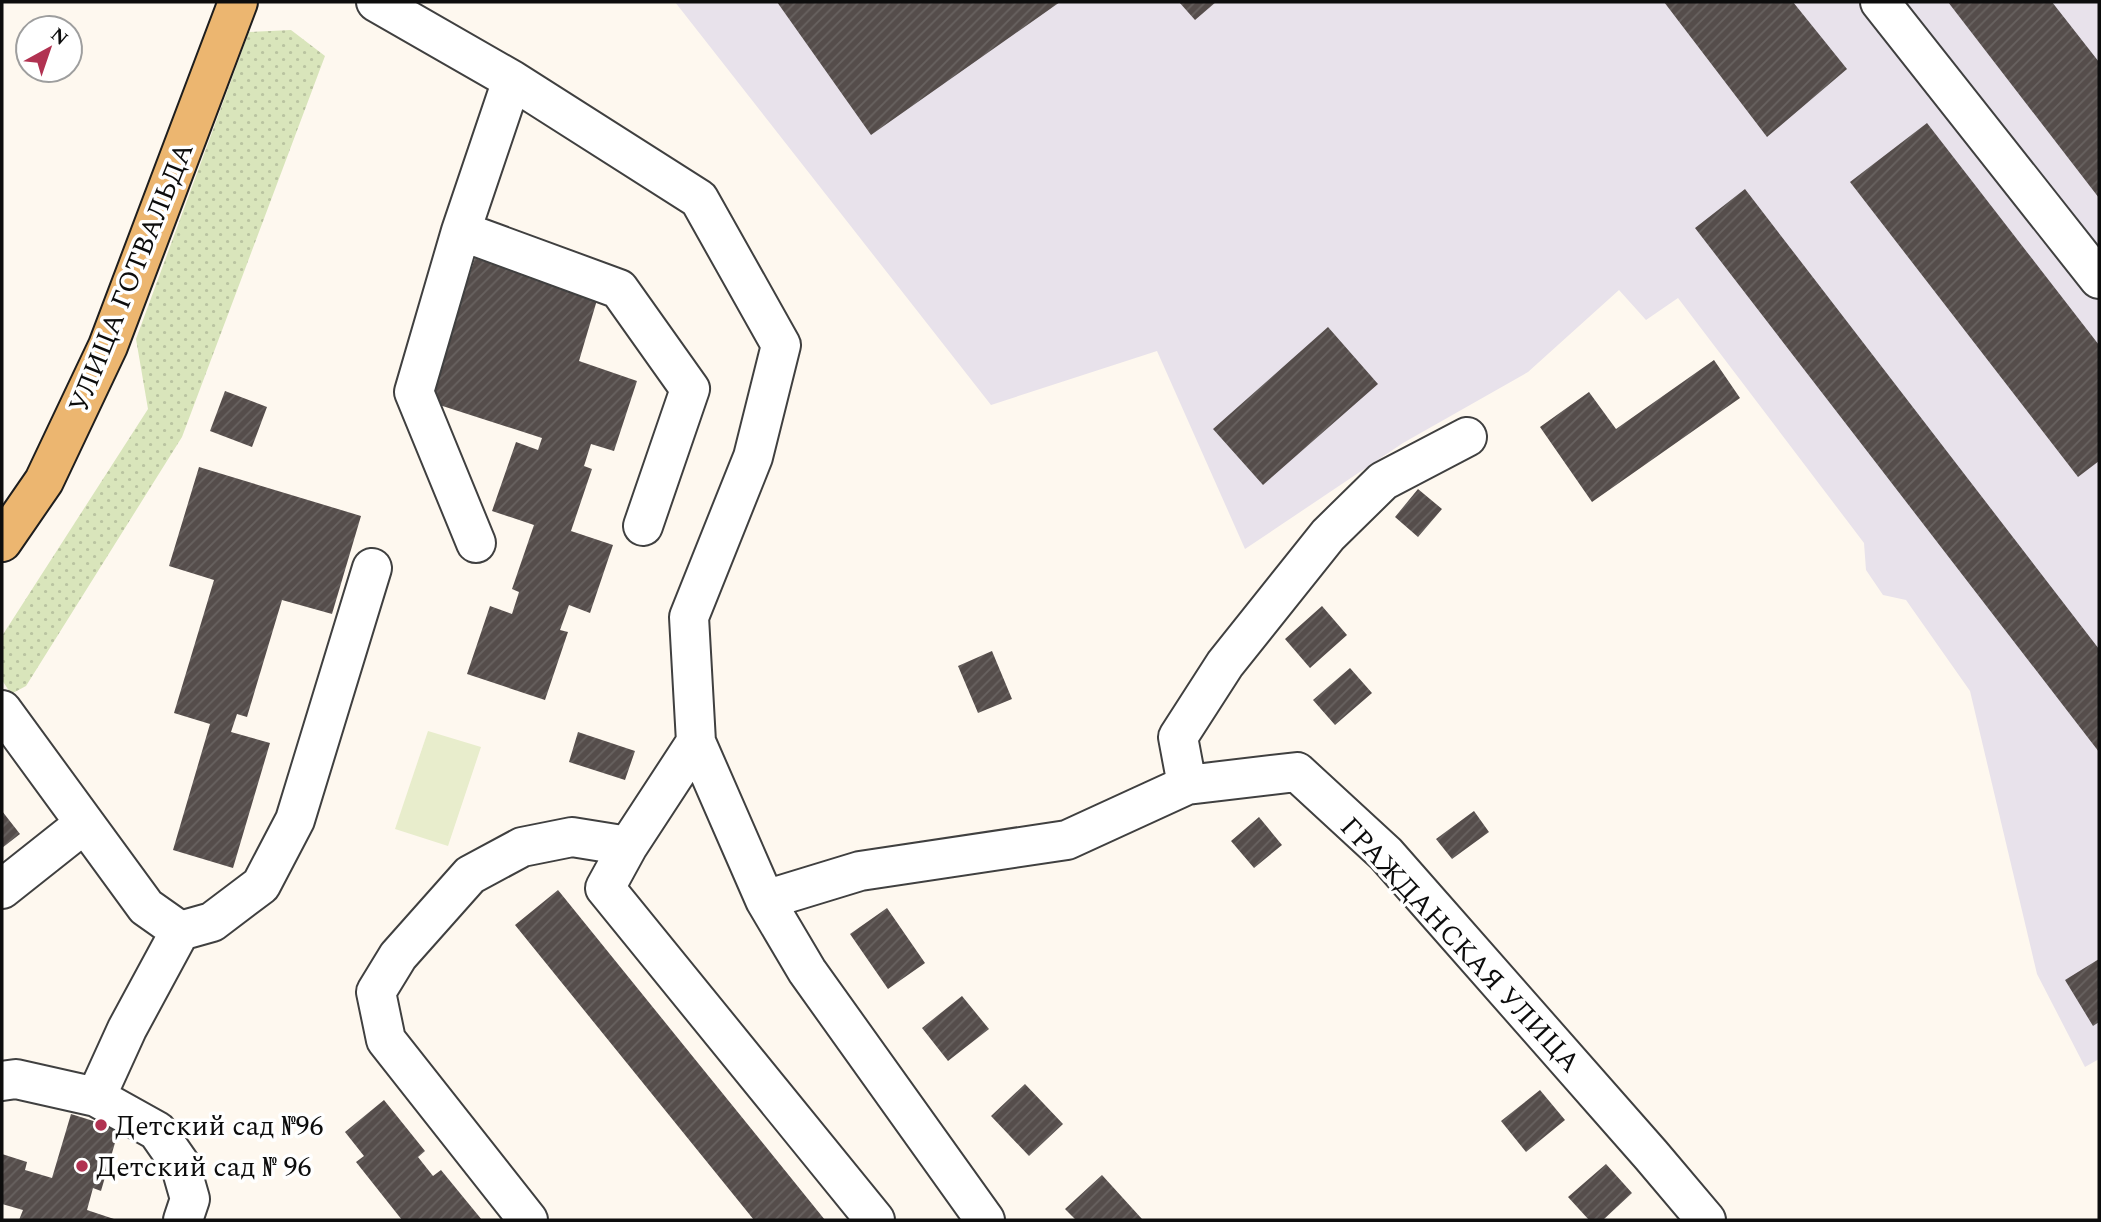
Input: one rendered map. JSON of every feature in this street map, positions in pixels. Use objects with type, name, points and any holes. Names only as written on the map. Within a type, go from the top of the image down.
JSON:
[{"type":"main road","name":"УЛИЦА ГОТВАЛЬДА","points":[[2,542],[44,481],[108,346],[238,2]]},
{"type":"street","points":[[376,2],[512,80],[699,199],[781,345],[753,457],[689,617],[696,742],[765,900],[807,971],[985,1220]]},
{"type":"street","points":[[1880,2],[2099,279]]},
{"type":"street","points":[[476,543],[414,392],[461,231],[512,80]]},
{"type":"street","points":[[461,231],[619,289],[690,389],[643,526]]},
{"type":"street","points":[[1187,785],[1178,737],[1224,664],[1319,545],[1382,481],[1467,438]]},
{"type":"street","points":[[96,1097],[127,1029],[180,931],[212,922],[261,885],[290,831],[372,568]]},
{"type":"street","points":[[2,710],[146,906],[180,931]]},
{"type":"street","points":[[696,742],[628,846],[605,887],[874,1220]]},
{"type":"street","name":"ГРАЖДАНСКАЯ УЛИЦА","points":[[765,900],[860,871],[1067,840],[1187,785],[1297,772],[1387,855],[1706,1220]]},
{"type":"street","points":[[2,889],[84,824]]},
{"type":"street","points":[[528,1220],[386,1040],[376,992],[398,956],[470,875],[522,847],[572,837],[628,846]]},
{"type":"street","points":[[2,1081],[16,1079],[96,1097],[157,1131],[180,1164],[190,1199],[183,1220]]},
{"type":"shaded area","points":[[675,2],[2099,2],[2099,1059],[2085,1067],[2037,974],[1970,691],[1906,600],[1883,595],[1866,570],[1864,543],[1678,298],[1646,320],[1619,290],[1528,372],[1403,443],[1245,549],[1157,351],[991,405]]},
{"type":"green space","points":[[291,30],[325,56],[182,437],[26,686],[11,694],[2,680],[2,636],[148,409],[136,339],[249,32]]},
{"type":"green space","points":[[428,731],[481,747],[448,846],[395,829]]},
{"type":"building","points":[[777,2],[1060,2],[871,135]]},
{"type":"building","points":[[1179,2],[1216,2],[1195,20]]},
{"type":"building","points":[[1664,2],[1793,2],[1847,69],[1767,137]]},
{"type":"building","points":[[1948,2],[2052,2],[2099,62],[2099,198]]},
{"type":"building","points":[[1927,123],[2099,345],[2099,461],[2078,477],[1850,182]]},
{"type":"building","points":[[1745,189],[2099,649],[2099,752],[1695,228]]},
{"type":"building","points":[[475,258],[597,300],[579,361],[637,381],[614,451],[591,444],[584,466],[592,469],[571,531],[613,545],[590,613],[569,605],[560,630],[568,632],[545,700],[467,674],[490,606],[512,614],[519,592],[512,589],[534,525],[492,511],[516,442],[538,450],[542,438],[427,401]]},
{"type":"building","points":[[1328,327],[1378,384],[1263,485],[1213,429]]},
{"type":"building","points":[[1714,360],[1740,398],[1592,502],[1540,427],[1589,392],[1616,429]]},
{"type":"building","points":[[225,391],[267,407],[252,447],[210,431]]},
{"type":"building","points":[[199,467],[361,516],[332,614],[282,600],[247,717],[237,714],[231,732],[270,743],[233,868],[173,850],[210,724],[174,713],[214,580],[169,566]]},
{"type":"building","points":[[1418,489],[1442,509],[1418,537],[1395,517]]},
{"type":"building","points":[[1322,606],[1347,635],[1310,668],[1285,639]]},
{"type":"building","points":[[992,651],[1012,699],[978,713],[958,666]]},
{"type":"building","points":[[1350,668],[1372,693],[1335,725],[1313,700]]},
{"type":"building","points":[[578,732],[635,751],[625,780],[569,762]]},
{"type":"building","points":[[2,811],[20,834],[2,848]]},
{"type":"building","points":[[1474,811],[1489,832],[1452,859],[1436,839]]},
{"type":"building","points":[[1259,817],[1282,845],[1254,868],[1231,841]]},
{"type":"building","points":[[558,890],[825,1220],[754,1220],[515,925]]},
{"type":"building","points":[[887,908],[925,963],[888,989],[850,934]]},
{"type":"building","points":[[2099,959],[2099,1022],[2093,1026],[2065,980]]},
{"type":"building","points":[[962,996],[989,1029],[948,1061],[922,1028]]},
{"type":"building","points":[[1025,1084],[1063,1124],[1029,1156],[991,1116]]},
{"type":"building","points":[[1540,1090],[1565,1120],[1526,1152],[1501,1121]]},
{"type":"building","points":[[384,1100],[425,1151],[418,1157],[433,1176],[441,1170],[482,1220],[402,1220],[356,1162],[364,1156],[345,1132]]},
{"type":"building","name":"Детский сад № 96","points":[[71,1114],[119,1129],[101,1191],[93,1188],[87,1210],[117,1220],[19,1220],[23,1210],[2,1204],[2,1154],[27,1162],[25,1170],[52,1178]]},
{"type":"building","points":[[1606,1164],[1632,1193],[1603,1220],[1589,1220],[1568,1197]]},
{"type":"building","points":[[1102,1175],[1142,1219],[1076,1220],[1065,1209]]},
{"type":"place","name":"Детский сад №96","points":[[101,1125]]},
{"type":"place","name":"Детский сад № 96","points":[[82,1166]]}]
